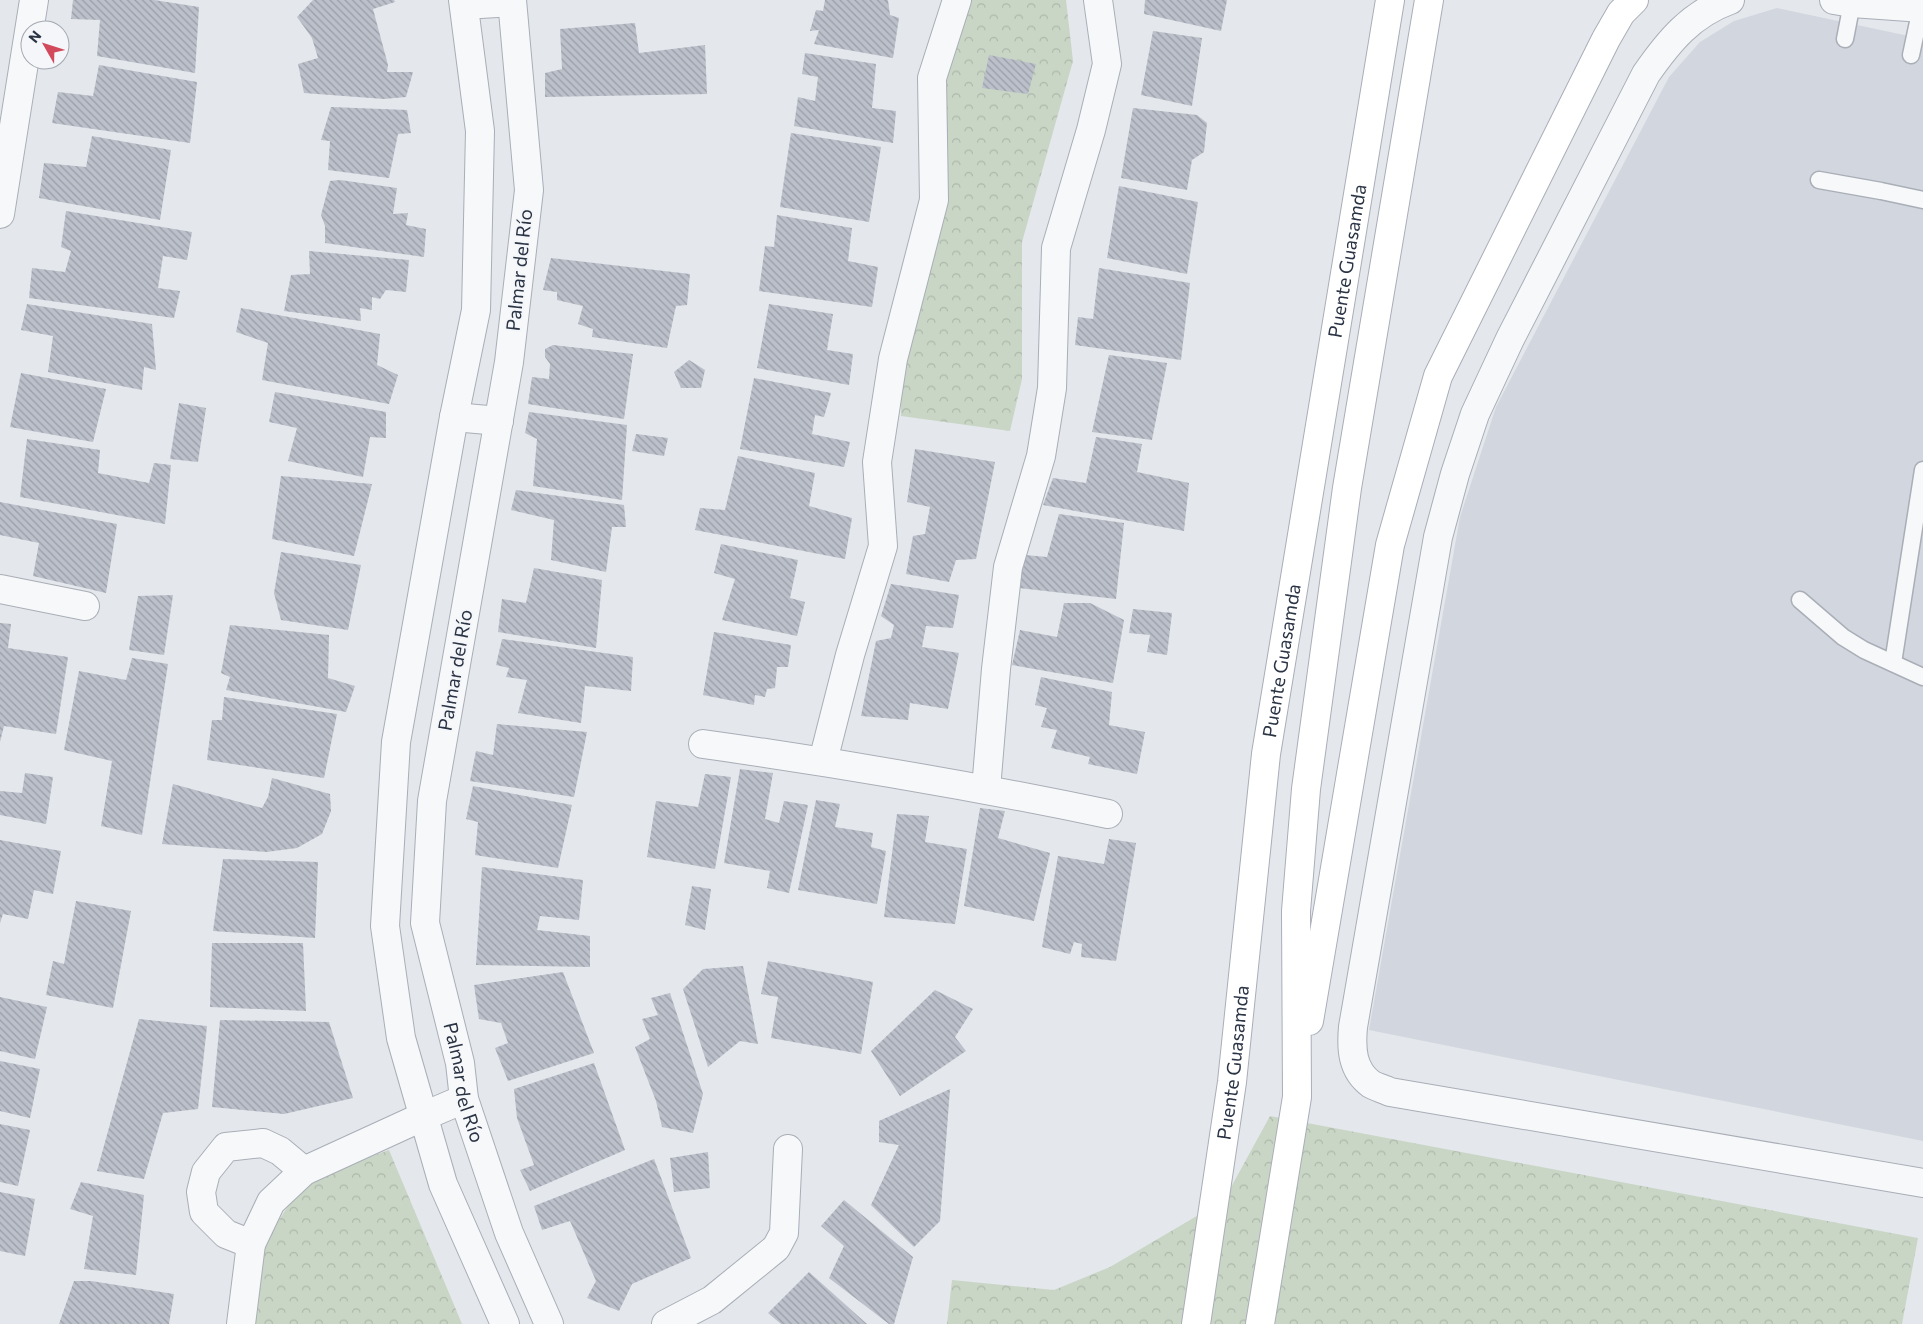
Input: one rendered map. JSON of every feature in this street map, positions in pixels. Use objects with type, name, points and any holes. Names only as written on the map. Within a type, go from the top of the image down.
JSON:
[{"type":"main road","name":"Puente Guasamda","points":[[1196,1324],[1232,1082],[1266,754],[1390,0]]},
{"type":"main road","name":"Puente Guasamda","points":[[1297,1097],[1296,911],[1306,789],[1347,488],[1429,0]]},
{"type":"main road","name":"Puente Guasamda","points":[[1260,1324],[1390,545],[1438,376],[1606,39],[1621,13],[1634,0]]},
{"type":"street","points":[[0,214],[34,0]]},
{"type":"street","points":[[822,761],[850,655],[883,546],[877,462],[893,359],[934,200],[932,78],[957,0]]},
{"type":"street","points":[[986,789],[996,669],[1008,567],[1041,456],[1052,388],[1056,248],[1091,130],[1107,64],[1098,0]]},
{"type":"street","points":[[1730,0],[1692,20],[1666,44],[1646,74],[1510,339],[1475,414],[1455,474],[1438,537],[1353,1027],[1351,1050],[1358,1069],[1371,1084],[1390,1092],[1923,1183]]},
{"type":"street","points":[[463,2],[512,1]]},
{"type":"street","name":"Palmar del Río","points":[[512,1],[528,190],[509,362],[432,801],[425,923],[460,1063],[464,1099],[509,1233],[549,1324]]},
{"type":"street","name":"Palmar del Río","points":[[463,2],[480,131],[476,310],[454,417],[396,742],[385,926],[401,1038],[443,1184],[505,1324]]},
{"type":"street","points":[[1843,2],[1922,8]]},
{"type":"street","points":[[454,417],[499,421]]},
{"type":"street","points":[[0,589],[85,606]]},
{"type":"street","points":[[703,744],[822,761],[986,789],[1108,814]]},
{"type":"street","points":[[393,791],[432,801]]},
{"type":"street","points":[[241,1324],[251,1244],[271,1202],[304,1171],[464,1099]]},
{"type":"street","points":[[251,1244],[226,1234],[204,1212],[201,1192],[206,1172],[226,1147],[263,1143],[280,1151],[304,1171]]},
{"type":"street","points":[[666,1324],[712,1300],[776,1248],[784,1233],[788,1149]]},
{"type":"lane","points":[[1843,2],[1845,39]]},
{"type":"lane","points":[[1912,55],[1922,8]]},
{"type":"lane","points":[[1819,180],[1923,200]]},
{"type":"lane","points":[[1893,663],[1923,470]]},
{"type":"lane","points":[[1800,600],[1844,637],[1864,650],[1923,677]]},
{"type":"shaded area","points":[[1777,8],[1923,39],[1923,1141],[1369,1030],[1460,517],[1496,407],[1669,77],[1700,42],[1734,21]]},
{"type":"green space","points":[[967,0],[1066,0],[1073,61],[1022,242],[1022,379],[1010,431],[901,416],[901,362],[940,81]]},
{"type":"green space","points":[[1270,1116],[1918,1238],[1902,1324],[947,1324],[952,1280],[1054,1290],[1110,1267],[1224,1200]]},
{"type":"green space","points":[[389,1150],[462,1324],[253,1324],[263,1245],[304,1181]]},
{"type":"building","points":[[73,0],[154,0],[199,7],[195,73],[97,56],[100,20],[71,19]]},
{"type":"building","points":[[313,0],[394,0],[395,2],[373,9],[388,65],[387,72],[413,72],[406,97],[384,99],[304,93],[298,64],[318,58],[312,38],[297,17]]},
{"type":"building","points":[[825,0],[888,0],[890,15],[899,18],[893,58],[814,44],[819,30],[810,31],[816,10],[823,11]]},
{"type":"building","points":[[1145,0],[1227,0],[1221,31],[1144,14]]},
{"type":"building","points":[[635,23],[639,53],[705,45],[707,94],[545,97],[545,73],[562,69],[560,29]]},
{"type":"building","points":[[1153,31],[1202,38],[1192,106],[1141,95]]},
{"type":"building","points":[[805,53],[876,64],[872,108],[896,111],[893,143],[794,126],[798,97],[815,101],[818,77],[802,74]]},
{"type":"building","points":[[989,55],[1036,64],[1028,94],[982,88]]},
{"type":"building","points":[[99,65],[197,82],[190,143],[52,123],[58,92],[93,96]]},
{"type":"building","points":[[331,107],[407,110],[411,133],[398,134],[389,178],[328,170],[330,141],[321,140]]},
{"type":"building","points":[[1133,108],[1197,115],[1207,123],[1204,152],[1192,160],[1187,190],[1121,178]]},
{"type":"building","points":[[791,133],[881,147],[869,222],[780,207]]},
{"type":"building","points":[[92,136],[171,150],[160,220],[39,198],[44,163],[86,167]]},
{"type":"building","points":[[340,180],[397,188],[393,214],[408,213],[406,225],[426,229],[424,257],[325,243],[325,226],[321,215],[330,181]]},
{"type":"building","points":[[1119,186],[1198,202],[1187,274],[1107,258]]},
{"type":"building","points":[[66,211],[192,232],[187,260],[163,256],[158,288],[180,291],[174,318],[29,298],[32,268],[65,272],[71,251],[61,247]]},
{"type":"building","points":[[777,215],[852,228],[848,261],[878,267],[872,307],[759,291],[765,246],[774,247]]},
{"type":"building","points":[[309,251],[409,260],[406,292],[386,290],[380,299],[372,297],[372,310],[360,308],[361,321],[284,311],[291,275],[310,274]]},
{"type":"building","points":[[551,258],[690,274],[687,305],[676,306],[667,348],[592,337],[593,329],[578,324],[583,306],[557,300],[557,292],[543,290]]},
{"type":"building","points":[[1099,268],[1190,283],[1181,360],[1075,345],[1078,317],[1093,319]]},
{"type":"building","points":[[27,304],[152,324],[156,370],[144,367],[142,390],[48,372],[53,336],[21,330]]},
{"type":"building","points":[[769,304],[833,314],[827,350],[853,354],[849,385],[757,368]]},
{"type":"building","points":[[241,308],[380,334],[377,365],[398,375],[389,404],[262,380],[268,343],[236,332]]},
{"type":"building","points":[[553,345],[633,354],[624,419],[528,404],[532,377],[549,379],[550,364],[545,357],[545,349]]},
{"type":"building","points":[[1109,355],[1167,363],[1152,440],[1092,432]]},
{"type":"building","points":[[689,360],[705,370],[701,388],[681,388],[674,372]]},
{"type":"building","points":[[21,373],[106,389],[93,442],[10,427]]},
{"type":"building","points":[[754,378],[831,393],[824,417],[815,415],[812,434],[850,442],[844,467],[740,449]]},
{"type":"building","points":[[275,392],[386,412],[386,438],[370,437],[363,477],[288,461],[297,428],[269,422]]},
{"type":"building","points":[[179,403],[206,408],[198,462],[170,459]]},
{"type":"building","points":[[529,412],[627,425],[622,500],[533,486],[537,439],[525,433]]},
{"type":"building","points":[[636,434],[668,438],[664,456],[632,451]]},
{"type":"building","points":[[1096,437],[1142,444],[1137,472],[1189,483],[1184,531],[1043,505],[1053,478],[1086,483]]},
{"type":"building","points":[[27,439],[100,450],[98,473],[149,483],[154,463],[171,465],[165,524],[20,497]]},
{"type":"building","points":[[915,449],[995,462],[976,559],[956,560],[949,582],[906,574],[913,536],[925,534],[930,507],[907,502]]},
{"type":"building","points":[[738,456],[815,473],[809,506],[852,518],[845,559],[695,530],[700,508],[725,510]]},
{"type":"building","points":[[281,476],[372,484],[354,556],[272,539]]},
{"type":"building","points":[[516,490],[624,505],[626,527],[612,527],[606,572],[551,560],[554,520],[511,510]]},
{"type":"building","points":[[0,502],[117,524],[106,593],[33,576],[39,543],[0,535]]},
{"type":"building","points":[[1059,514],[1124,523],[1116,599],[1019,588],[1025,555],[1047,557]]},
{"type":"building","points":[[721,544],[798,560],[790,598],[805,602],[797,636],[722,620],[735,579],[714,573]]},
{"type":"building","points":[[281,552],[361,565],[348,630],[281,620],[274,593]]},
{"type":"building","points":[[534,568],[602,580],[596,648],[498,632],[502,599],[526,603]]},
{"type":"building","points":[[891,584],[959,595],[953,628],[926,626],[922,647],[959,653],[948,709],[910,703],[908,720],[861,716],[876,641],[891,638],[894,625],[881,616]]},
{"type":"building","points":[[173,595],[164,655],[129,650],[138,596]]},
{"type":"building","points":[[1064,603],[1090,603],[1124,620],[1113,683],[1012,665],[1020,630],[1057,637]]},
{"type":"building","points":[[1133,609],[1172,613],[1167,655],[1147,652],[1150,635],[1129,633]]},
{"type":"building","points":[[0,623],[11,624],[8,648],[68,657],[56,734],[4,726],[0,742]]},
{"type":"building","points":[[230,625],[329,635],[328,678],[355,686],[346,712],[226,690],[230,677],[221,673]]},
{"type":"building","points":[[714,632],[791,645],[788,667],[777,667],[775,688],[767,689],[765,697],[755,695],[754,705],[703,695]]},
{"type":"building","points":[[502,639],[633,657],[631,691],[585,686],[581,723],[518,713],[527,680],[506,677],[509,668],[496,665]]},
{"type":"building","points":[[132,658],[168,664],[142,835],[101,826],[112,761],[64,750],[79,671],[126,680]]},
{"type":"building","points":[[1041,677],[1112,692],[1109,725],[1145,732],[1137,774],[1088,764],[1090,757],[1051,748],[1057,730],[1041,727],[1047,708],[1035,705]]},
{"type":"building","points":[[224,697],[337,714],[324,778],[207,760],[212,720],[222,720]]},
{"type":"building","points":[[497,724],[587,732],[574,797],[470,781],[476,751],[493,755]]},
{"type":"building","points":[[740,769],[773,773],[765,819],[779,823],[784,801],[808,805],[789,893],[767,888],[770,871],[724,863]]},
{"type":"building","points":[[25,773],[53,777],[46,824],[0,815],[0,791],[22,793]]},
{"type":"building","points":[[705,774],[731,777],[715,869],[647,857],[656,801],[698,807]]},
{"type":"building","points":[[272,778],[330,794],[331,811],[322,834],[297,848],[266,852],[162,844],[173,784],[262,808],[268,797]]},
{"type":"building","points":[[473,786],[572,805],[558,868],[475,855],[478,822],[466,819]]},
{"type":"building","points":[[816,800],[840,804],[835,827],[873,833],[871,847],[886,851],[877,904],[798,890]]},
{"type":"building","points":[[980,808],[1005,811],[998,838],[1050,853],[1034,921],[964,906]]},
{"type":"building","points":[[897,814],[929,816],[925,842],[967,849],[955,924],[884,917]]},
{"type":"building","points":[[1109,839],[1136,843],[1116,961],[1081,957],[1082,944],[1074,942],[1070,954],[1042,947],[1058,856],[1104,864]]},
{"type":"building","points":[[0,840],[61,851],[53,894],[34,890],[28,919],[3,914],[0,923]]},
{"type":"building","points":[[223,859],[318,862],[315,938],[213,931]]},
{"type":"building","points":[[482,867],[583,880],[579,920],[540,916],[537,930],[590,936],[590,967],[476,965]]},
{"type":"building","points":[[692,886],[711,889],[705,930],[685,925]]},
{"type":"building","points":[[76,901],[131,911],[113,1008],[46,995],[53,961],[64,964]]},
{"type":"building","points":[[212,943],[303,943],[306,1011],[210,1007]]},
{"type":"building","points":[[768,961],[873,982],[861,1054],[771,1038],[778,997],[761,994]]},
{"type":"building","points":[[743,966],[758,1044],[740,1041],[708,1067],[683,989],[703,969]]},
{"type":"building","points":[[563,972],[594,1053],[508,1081],[495,1048],[508,1043],[501,1023],[479,1019],[474,985]]},
{"type":"building","points":[[935,990],[973,1009],[955,1037],[966,1051],[900,1096],[871,1051]]},
{"type":"building","points":[[670,993],[703,1094],[693,1133],[662,1127],[656,1101],[635,1047],[650,1039],[642,1019],[658,1015],[651,998]]},
{"type":"building","points":[[0,997],[47,1007],[35,1059],[0,1051]]},
{"type":"building","points":[[139,1019],[207,1026],[198,1109],[163,1113],[144,1179],[97,1171]]},
{"type":"building","points":[[220,1020],[329,1022],[353,1098],[284,1114],[212,1107]]},
{"type":"building","points":[[0,1061],[40,1069],[30,1118],[0,1111]]},
{"type":"building","points":[[594,1063],[625,1150],[530,1191],[520,1170],[534,1165],[517,1118],[514,1089]]},
{"type":"building","points":[[950,1089],[940,1221],[914,1247],[871,1205],[899,1145],[879,1142],[879,1121]]},
{"type":"building","points":[[0,1124],[30,1130],[18,1186],[0,1182]]},
{"type":"building","points":[[708,1152],[710,1188],[674,1192],[670,1158]]},
{"type":"building","points":[[654,1159],[691,1258],[632,1284],[619,1311],[587,1298],[596,1281],[570,1221],[542,1230],[534,1206]]},
{"type":"building","points":[[81,1182],[144,1195],[136,1275],[84,1269],[93,1216],[70,1209]]},
{"type":"building","points":[[0,1192],[35,1199],[25,1256],[0,1251]]},
{"type":"building","points":[[844,1200],[913,1257],[894,1324],[889,1324],[829,1278],[844,1246],[821,1226]]},
{"type":"building","points":[[809,1272],[867,1324],[781,1324],[768,1313]]},
{"type":"building","points":[[74,1281],[91,1281],[174,1294],[169,1324],[59,1324]]}]
